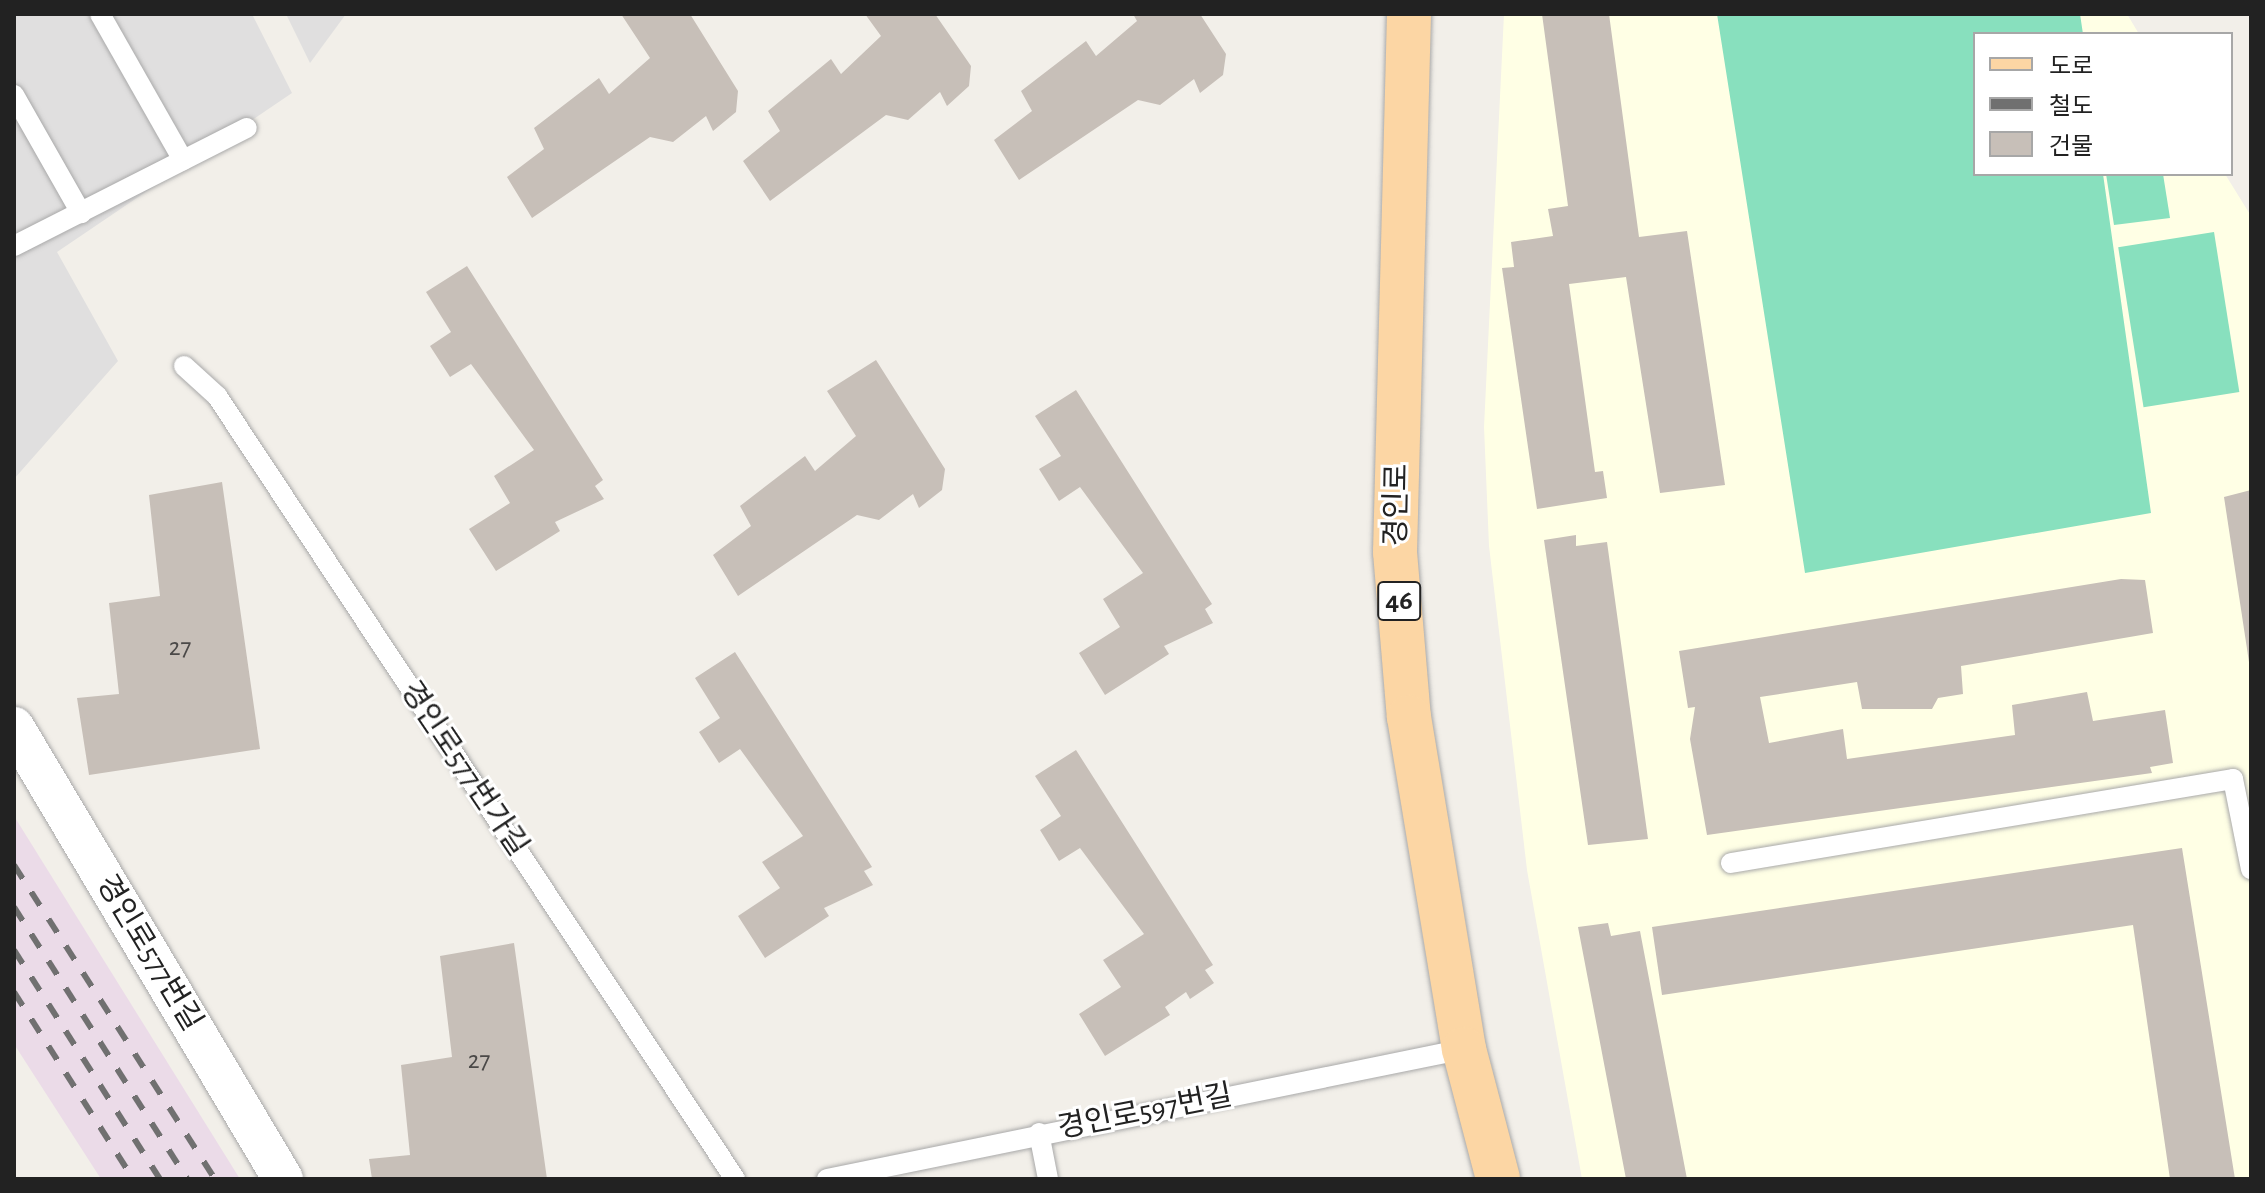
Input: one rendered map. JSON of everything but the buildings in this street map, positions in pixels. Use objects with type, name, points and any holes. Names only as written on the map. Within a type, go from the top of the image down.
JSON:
[{"type":"main road","name":"경인로","points":[[1409,14],[1395,552],[1409,717],[1464,1049],[1498,1179]]},
{"type":"street","name":"경인로577번길","points":[[14,727],[283,1179]]},
{"type":"lane","points":[[100,14],[183,160]]},
{"type":"lane","points":[[14,95],[81,213]]},
{"type":"lane","points":[[14,246],[247,128]]},
{"type":"lane","name":"경인로577번가길","points":[[184,366],[217,396],[735,1179]]},
{"type":"lane","points":[[1731,863],[2233,779],[2251,869]]},
{"type":"lane","name":"경인로597번길","points":[[827,1179],[1039,1133],[1464,1049]]},
{"type":"lane","points":[[1039,1133],[1048,1179]]},
{"type":"shaded area","points":[[14,14],[252,14],[292,93],[57,252],[118,361],[14,479]]},
{"type":"shaded area","points":[[286,14],[346,14],[310,63]]},
{"type":"shaded area","points":[[1504,14],[2127,14],[2138,32],[1973,32],[1973,176],[2226,176],[2251,216],[2251,1179],[1582,1179],[1527,870],[1489,546],[1484,427]]},
{"type":"shaded area","points":[[14,816],[240,1179],[101,1179],[14,1044]]},
{"type":"green space","points":[[1717,14],[2080,14],[2083,32],[1973,32],[1973,176],[2103,176],[2151,513],[1805,573]]},
{"type":"green space","points":[[2106,176],[2163,176],[2170,218],[2114,225]]},
{"type":"green space","points":[[2214,232],[2239,392],[2144,407],[2118,247]]},
{"type":"railway","points":[[14,865],[215,1179]]},
{"type":"railway","points":[[14,907],[187,1179]]},
{"type":"railway","points":[[14,950],[160,1179]]},
{"type":"railway","points":[[14,992],[133,1179]]}]
